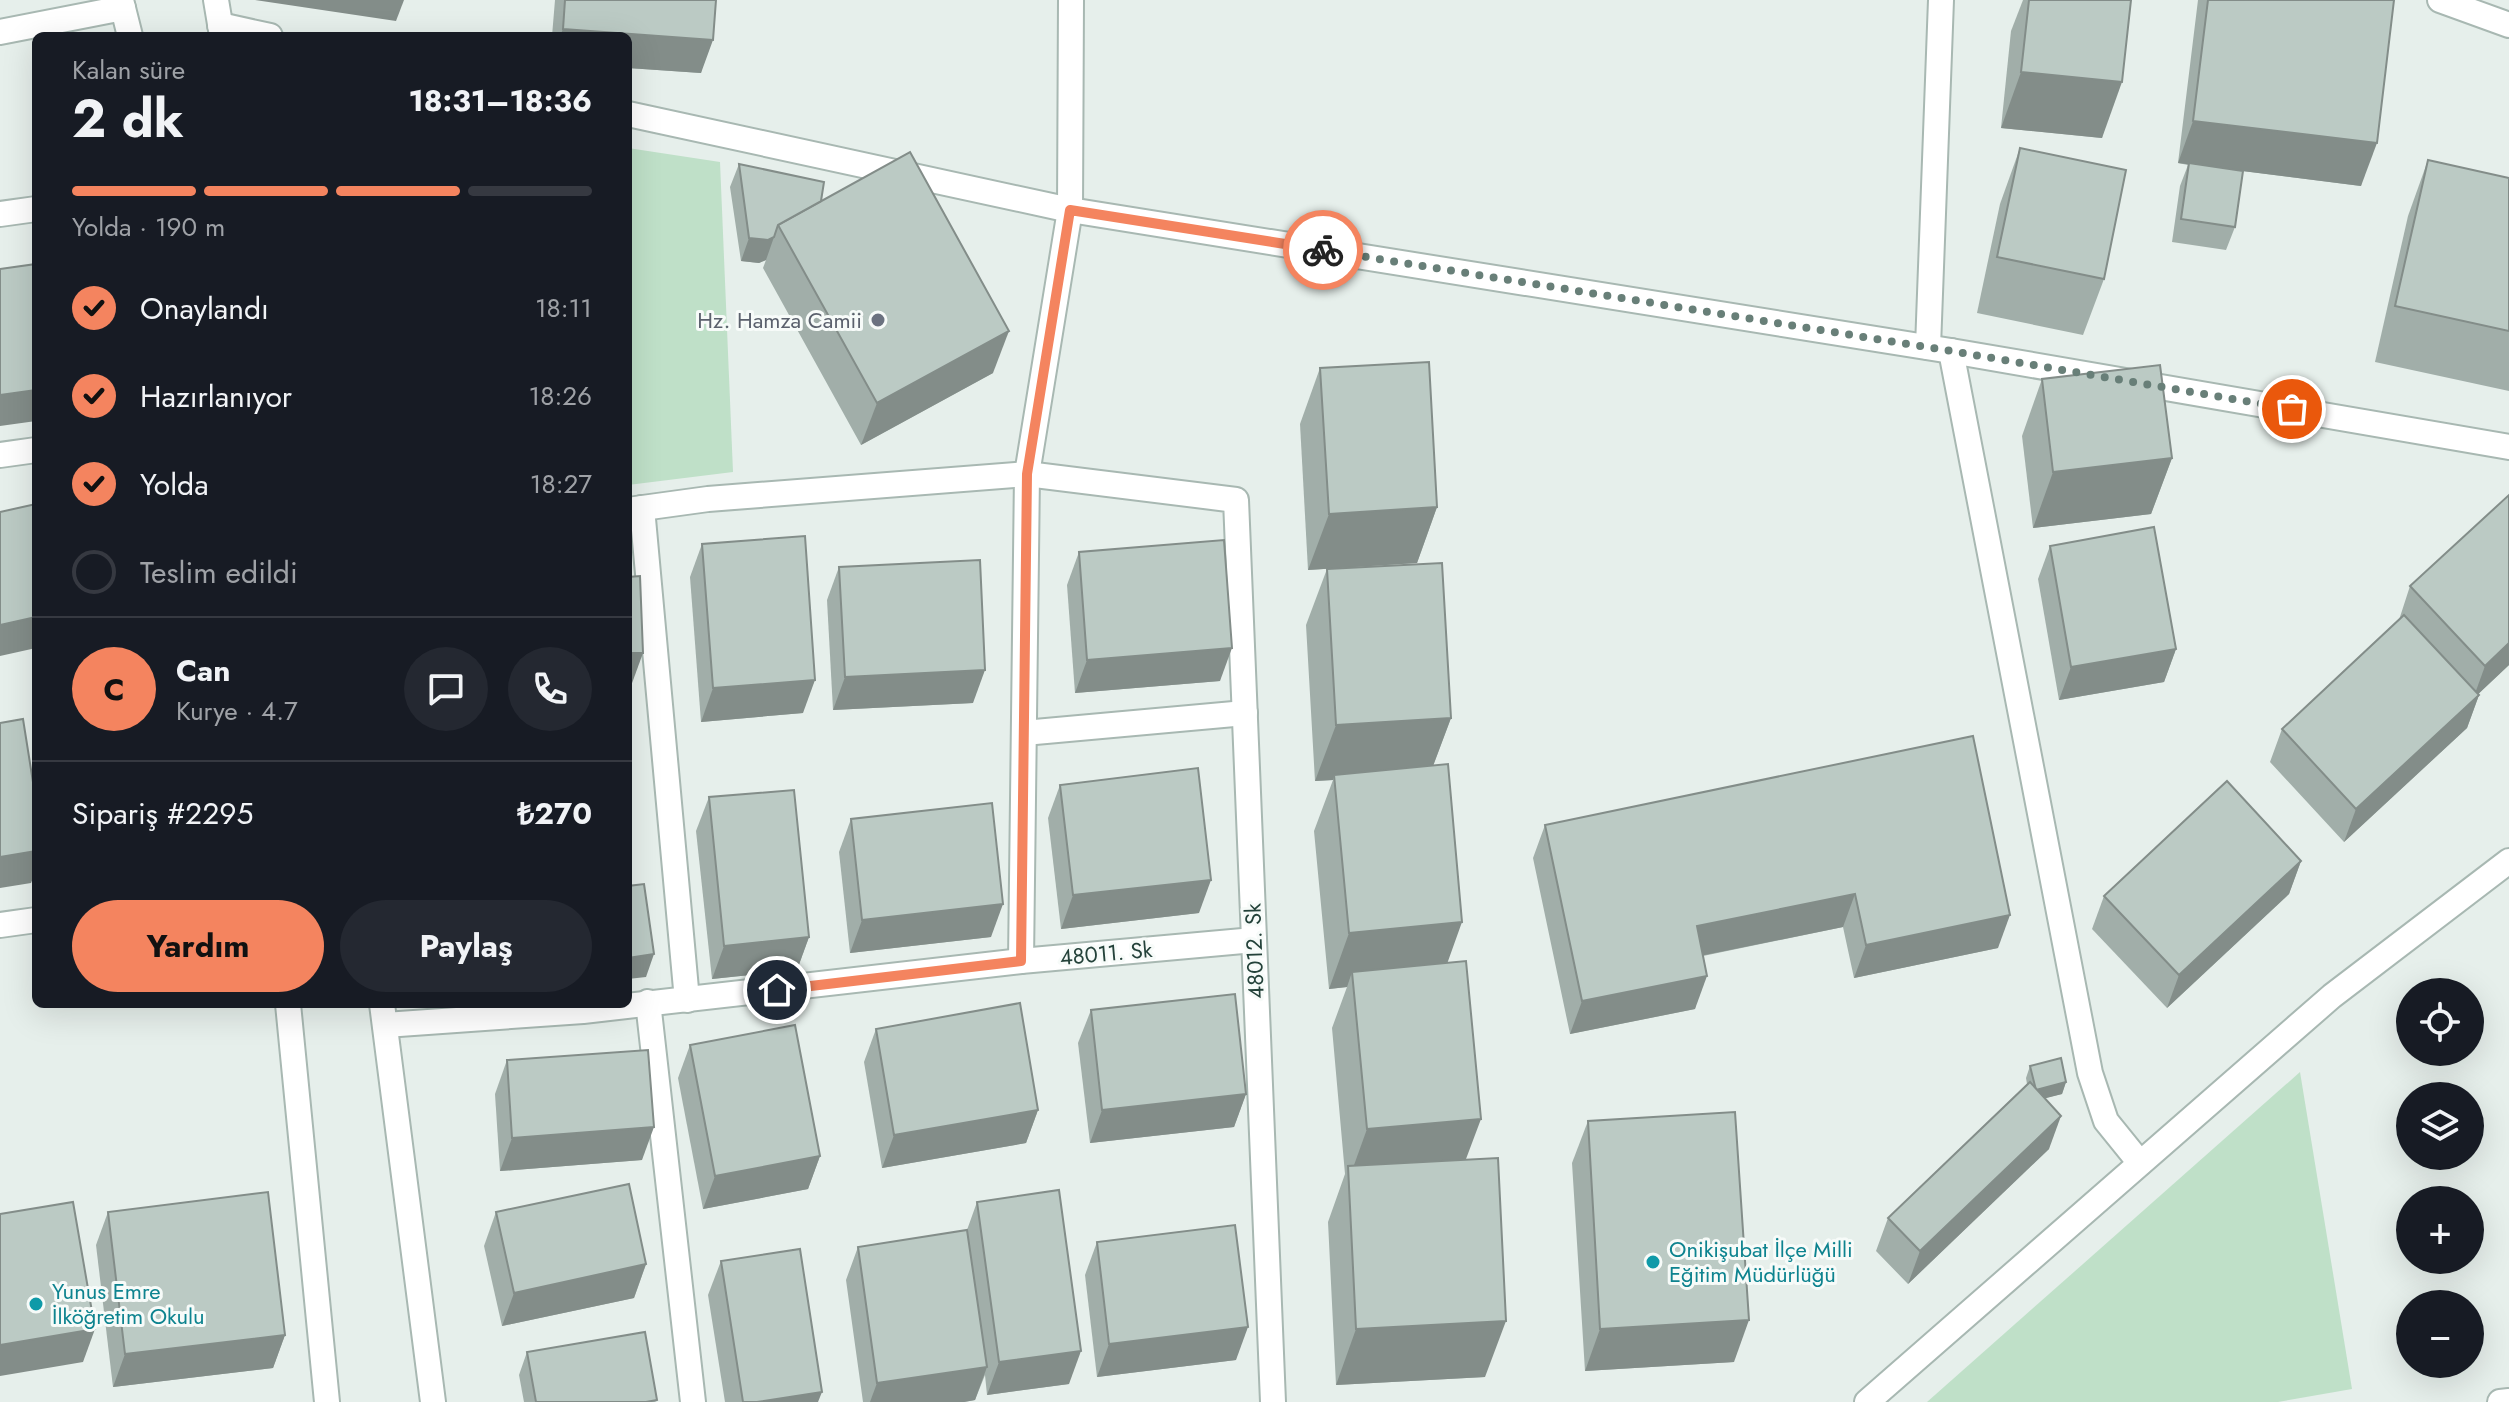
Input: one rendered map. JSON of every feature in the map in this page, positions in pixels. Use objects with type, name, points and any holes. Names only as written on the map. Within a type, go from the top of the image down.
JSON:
[{"type":"street","points":[[216,0],[221,31]]},
{"type":"street","points":[[1021,961],[1027,474],[1070,210],[1071,0]]},
{"type":"street","points":[[1941,0],[1939,349],[2090,1073],[2106,1121],[2140,1163]]},
{"type":"street","points":[[2440,0],[2509,25]]},
{"type":"street","points":[[0,32],[122,4],[129,32]]},
{"type":"street","points":[[632,115],[1070,210],[1939,349],[2509,447]]},
{"type":"street","points":[[0,214],[32,210]]},
{"type":"street","points":[[0,455],[32,451]]},
{"type":"street","points":[[687,1000],[635,509],[708,499],[1027,474]]},
{"type":"street","name":"48012. Sk","points":[[1027,474],[1236,500],[1273,1402]]},
{"type":"street","points":[[1024,733],[1245,713]]},
{"type":"street","points":[[1867,1402],[2332,996],[2509,861]]},
{"type":"street","points":[[0,925],[32,921]]},
{"type":"street","name":"48011. Sk","points":[[632,1004],[1021,961],[1254,940]]},
{"type":"street","points":[[648,1002],[693,1402]]},
{"type":"street","points":[[288,1008],[327,1402]]},
{"type":"street","name":"48011. Sk","points":[[384,1014],[583,1011],[605,1008]]},
{"type":"street","points":[[384,1014],[433,1402]]},
{"type":"street","points":[[2500,1402],[2509,1401]]},
{"type":"green space","points":[[632,149],[720,162],[733,472],[632,485]]},
{"type":"green space","points":[[2300,1072],[2352,1389],[2278,1402],[1927,1402]]},
{"type":"building","points":[[565,0],[716,0],[713,40],[563,29]]},
{"type":"building","points":[[2029,0],[2131,0],[2122,82],[2021,72]]},
{"type":"building","points":[[2208,0],[2394,0],[2377,143],[2193,121]]},
{"type":"building","points":[[2020,148],[2126,170],[2104,279],[1997,257]]},
{"type":"building","name":"Hz. Hamza Camii","points":[[910,152],[1009,331],[877,403],[778,225]]},
{"type":"building","points":[[2428,160],[2509,178],[2509,331],[2395,306]]},
{"type":"building","points":[[2189,163],[2243,171],[2235,227],[2181,219]]},
{"type":"building","points":[[739,164],[824,182],[821,201],[778,225],[774,237],[768,240],[749,238]]},
{"type":"building","points":[[32,265],[32,391],[0,395],[0,269]]},
{"type":"building","points":[[1429,362],[1437,507],[1329,514],[1320,368]]},
{"type":"building","points":[[2160,365],[2172,458],[2053,472],[2042,379]]},
{"type":"building","points":[[2509,495],[2509,643],[2485,666],[2410,586]]},
{"type":"building","points":[[32,505],[32,618],[0,625],[0,512]]},
{"type":"building","points":[[2154,527],[2176,649],[2071,667],[2050,546]]},
{"type":"building","points":[[805,536],[815,680],[713,688],[702,544]]},
{"type":"building","points":[[1224,540],[1232,648],[1087,660],[1079,552]]},
{"type":"building","points":[[980,560],[985,670],[845,677],[839,567]]},
{"type":"building","points":[[1442,563],[1451,718],[1336,725],[1327,569]]},
{"type":"building","points":[[640,576],[643,653],[632,653],[632,577]]},
{"type":"building","points":[[2404,615],[2479,695],[2356,809],[2282,729]]},
{"type":"building","points":[[23,719],[32,776],[32,852],[0,857],[0,723]]},
{"type":"building","points":[[1973,736],[2010,915],[1866,945],[1855,894],[1697,926],[1707,976],[1582,1001],[1545,825]]},
{"type":"building","points":[[1448,764],[1462,922],[1349,933],[1334,775]]},
{"type":"building","points":[[1198,768],[1211,880],[1073,895],[1060,785]]},
{"type":"building","points":[[2227,781],[2301,861],[2179,975],[2104,896]]},
{"type":"building","points":[[794,790],[809,937],[724,946],[709,797]]},
{"type":"building","points":[[992,803],[1003,904],[862,920],[851,819]]},
{"type":"building","points":[[644,884],[654,954],[632,957],[632,886]]},
{"type":"building","points":[[1466,961],[1481,1119],[1367,1129],[1352,972]]},
{"type":"building","points":[[1235,994],[1246,1094],[1102,1110],[1091,1010]]},
{"type":"building","points":[[1020,1003],[1038,1110],[894,1135],[876,1029]]},
{"type":"building","points":[[795,1025],[820,1156],[715,1176],[690,1045]]},
{"type":"building","points":[[648,1050],[654,1127],[512,1138],[507,1060]]},
{"type":"building","points":[[2061,1058],[2066,1082],[2036,1090],[2030,1066]]},
{"type":"building","points":[[2030,1082],[2061,1116],[1920,1251],[1888,1218]]},
{"type":"building","name":"Onikişubat İlçe Milli Eğitim Müdürlüğü","points":[[1735,1112],[1749,1320],[1600,1329],[1588,1121]]},
{"type":"building","points":[[1498,1158],[1506,1321],[1356,1329],[1348,1166]]},
{"type":"building","points":[[629,1184],[646,1264],[514,1293],[496,1212]]},
{"type":"building","points":[[1059,1190],[1081,1351],[999,1362],[977,1202]]},
{"type":"building","points":[[268,1192],[285,1335],[125,1354],[108,1212]]},
{"type":"building","name":"Yunus Emre İlköğretim Okulu","points":[[73,1202],[95,1329],[0,1345],[0,1214]]},
{"type":"building","points":[[1235,1225],[1248,1327],[1109,1344],[1097,1242]]},
{"type":"building","points":[[967,1230],[987,1367],[877,1383],[858,1247]]},
{"type":"building","points":[[800,1249],[822,1392],[743,1402],[721,1261]]},
{"type":"building","points":[[645,1332],[657,1400],[536,1402],[527,1352]]},
{"type":"way so far","points":[[1323,250],[2292,409]]},
{"type":"place","name":"Hz. Hamza Camii","points":[[878,320]]},
{"type":"place","name":"Onikişubat İlçe Milli Eğitim Müdürlüğü","points":[[1653,1262]]},
{"type":"place","name":"Yunus Emre İlköğretim Okulu","points":[[36,1304]]},
{"type":"route","points":[[777,990],[1021,961],[1027,474],[1070,210],[1323,250]]}]
